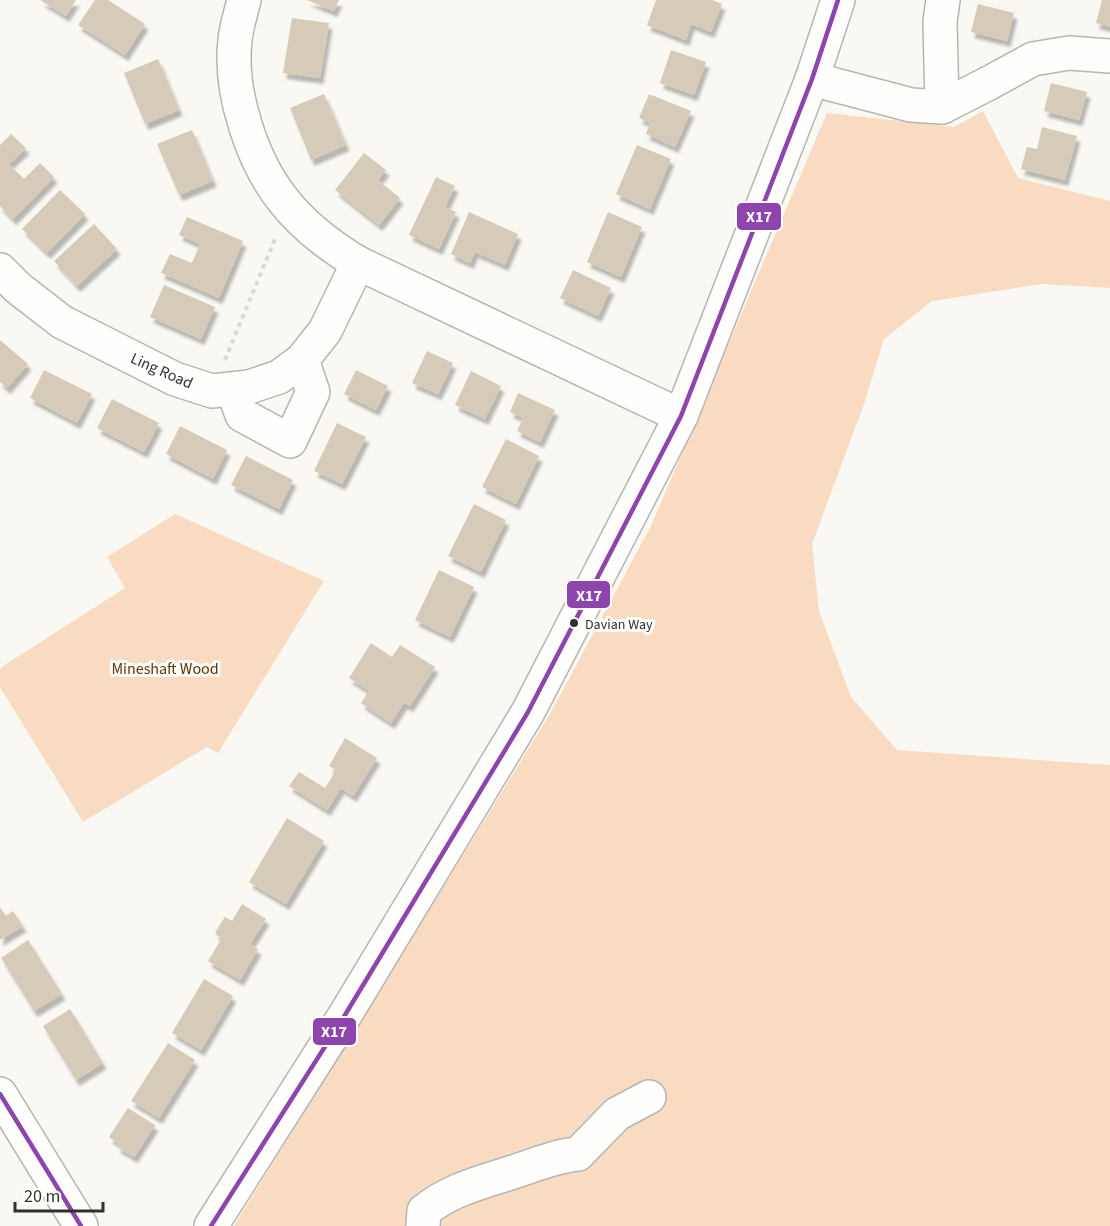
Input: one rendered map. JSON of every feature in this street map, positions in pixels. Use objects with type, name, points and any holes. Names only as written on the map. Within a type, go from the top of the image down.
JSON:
[{"type":"street","points":[[244,0],[235,41],[235,83],[245,126],[263,167],[283,200],[310,230],[332,248],[358,263],[681,416]]},
{"type":"street","points":[[211,1226],[345,1015],[528,712],[681,416],[812,79],[838,0]]},
{"type":"street","points":[[942,107],[940,22],[943,0]]},
{"type":"street","points":[[812,79],[911,105],[942,107],[1033,59],[1069,53],[1110,56]]},
{"type":"street","points":[[302,360],[313,392],[290,441],[242,415],[223,391],[249,387],[279,377],[302,360],[325,331],[358,263]]},
{"type":"street","name":"Ling Road","points":[[0,270],[18,288],[62,322],[175,379],[223,391]]},
{"type":"street","points":[[0,1094],[81,1226]]},
{"type":"street","points":[[423,1226],[424,1211],[446,1195],[534,1164],[578,1154],[617,1114],[649,1097]]},
{"type":"path","points":[[223,391],[289,206]]},
{"type":"green space","points":[[983,111],[1018,178],[1110,201],[1110,288],[1042,284],[932,301],[884,339],[864,404],[812,544],[819,611],[851,697],[897,750],[1110,765],[1110,1226],[234,1226],[550,714],[651,526],[827,113],[954,127]]},
{"type":"green space","name":"Mineshaft Wood","points":[[175,514],[324,581],[218,753],[207,747],[83,822],[0,687],[0,668],[125,588],[107,557]]},
{"type":"building","points":[[40,0],[76,0],[66,16]]},
{"type":"building","points":[[95,0],[108,0],[145,24],[125,55],[78,25]]},
{"type":"building","points":[[307,0],[339,0],[334,11]]},
{"type":"building","points":[[656,0],[712,0],[722,4],[711,32],[691,24],[686,40],[647,25]]},
{"type":"building","points":[[1102,0],[1110,0],[1110,27],[1096,23]]},
{"type":"building","points":[[978,4],[1014,13],[1007,41],[971,32]]},
{"type":"building","points":[[292,18],[329,23],[320,78],[283,73]]},
{"type":"building","points":[[671,50],[706,62],[694,95],[660,83]]},
{"type":"building","points":[[158,59],[179,110],[145,124],[124,73]]},
{"type":"building","points":[[1051,83],[1087,92],[1079,120],[1044,111]]},
{"type":"building","points":[[324,94],[346,145],[311,160],[290,108]]},
{"type":"building","points":[[649,94],[691,111],[675,147],[646,134],[650,123],[639,118]]},
{"type":"building","points":[[1042,127],[1077,136],[1065,180],[1021,169],[1027,147],[1037,149]]},
{"type":"building","points":[[192,130],[213,181],[179,195],[157,144]]},
{"type":"building","points":[[11,134],[26,148],[9,164],[24,179],[40,163],[54,177],[13,219],[0,206],[0,145]]},
{"type":"building","points":[[637,145],[671,159],[650,209],[616,194]]},
{"type":"building","points":[[364,153],[386,170],[378,180],[400,198],[379,225],[335,190]]},
{"type":"building","points":[[436,177],[455,186],[445,207],[456,212],[439,249],[409,235]]},
{"type":"building","points":[[60,190],[85,214],[47,253],[22,229]]},
{"type":"building","points":[[469,212],[518,234],[505,265],[475,252],[470,263],[451,254]]},
{"type":"building","points":[[608,212],[642,227],[621,277],[587,262]]},
{"type":"building","points":[[187,217],[243,241],[219,298],[161,273],[170,254],[192,263],[200,244],[179,235]]},
{"type":"building","points":[[94,224],[117,249],[77,286],[54,261]]},
{"type":"building","points":[[573,270],[611,288],[598,316],[560,298]]},
{"type":"building","points":[[164,285],[215,307],[201,339],[150,317]]},
{"type":"building","points":[[0,340],[28,364],[7,388],[0,382]]},
{"type":"building","points":[[427,351],[453,363],[438,394],[412,383]]},
{"type":"building","points":[[44,370],[92,394],[77,423],[30,398]]},
{"type":"building","points":[[356,370],[388,386],[376,410],[344,394]]},
{"type":"building","points":[[471,371],[501,386],[485,419],[455,405]]},
{"type":"building","points":[[518,393],[555,410],[540,442],[517,431],[523,418],[510,412]]},
{"type":"building","points":[[112,399],[159,423],[144,452],[97,428]]},
{"type":"building","points":[[337,423],[366,437],[342,484],[314,471]]},
{"type":"building","points":[[180,426],[227,450],[213,479],[166,454]]},
{"type":"building","points":[[506,439],[539,456],[516,504],[482,487]]},
{"type":"building","points":[[246,456],[293,480],[279,509],[231,485]]},
{"type":"building","points":[[474,504],[506,520],[481,572],[448,556]]},
{"type":"building","points":[[439,570],[474,587],[450,637],[415,620]]},
{"type":"building","points":[[371,643],[392,657],[400,645],[435,667],[410,706],[404,703],[391,723],[361,703],[369,691],[349,678]]},
{"type":"building","points":[[345,738],[377,758],[353,796],[341,788],[327,810],[289,786],[299,772],[325,788],[336,770],[329,766]]},
{"type":"building","points":[[287,818],[324,841],[286,904],[249,882]]},
{"type":"building","points":[[242,904],[266,919],[250,944],[258,949],[240,980],[208,961],[222,938],[215,934],[217,929],[225,917],[232,921]]},
{"type":"building","points":[[0,907],[6,916],[13,911],[23,926],[0,940]]},
{"type":"building","points":[[28,940],[62,994],[34,1011],[1,958]]},
{"type":"building","points":[[204,979],[233,996],[201,1050],[172,1033]]},
{"type":"building","points":[[70,1009],[103,1063],[76,1080],[43,1026]]},
{"type":"building","points":[[168,1043],[195,1060],[159,1118],[131,1101]]},
{"type":"building","points":[[128,1108],[155,1125],[134,1157],[117,1147],[119,1144],[109,1137]]},
{"type":"transit line","name":"X17","points":[[211,1226],[345,1015],[528,712],[681,416],[812,79],[838,0]]},
{"type":"transit line","name":"X17","points":[[0,1094],[81,1226]]},
{"type":"place","name":"Davian Way","points":[[574,623]]}]
